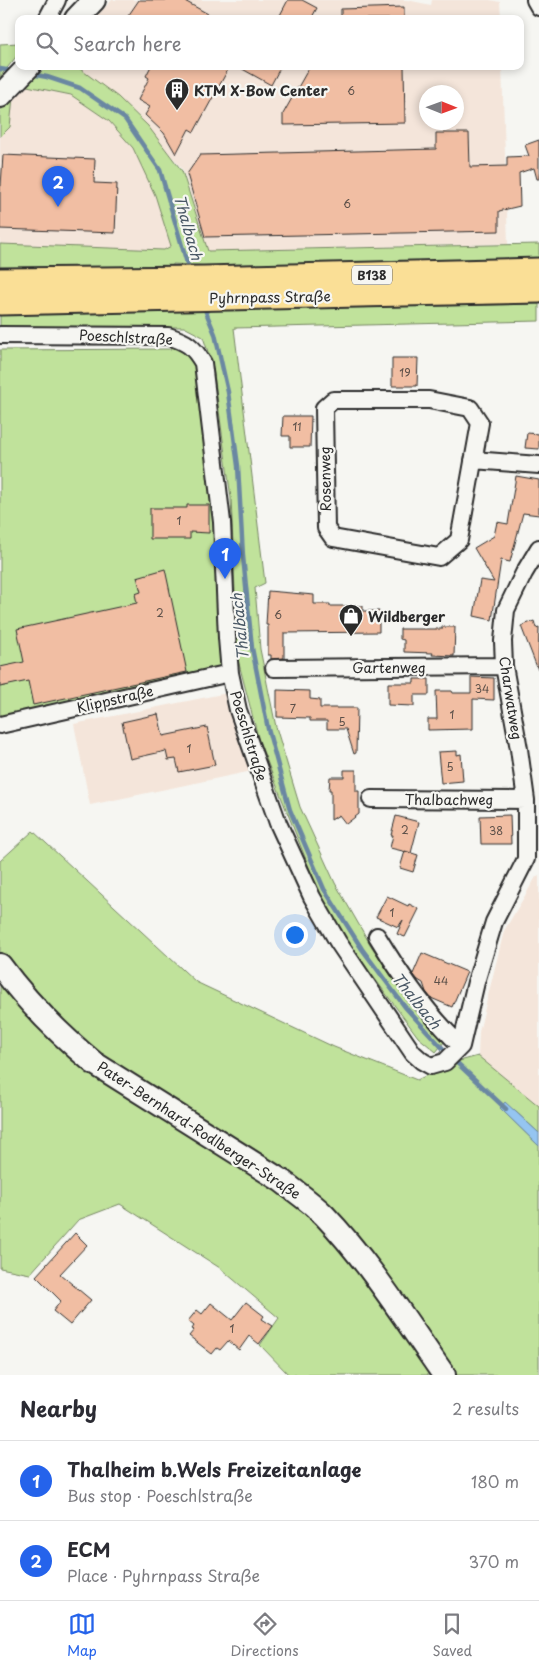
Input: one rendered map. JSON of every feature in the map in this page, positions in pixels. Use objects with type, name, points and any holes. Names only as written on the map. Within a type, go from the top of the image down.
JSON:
[{"type":"main road","points":[[80,15],[94,0]]},
{"type":"main road","points":[[6,90],[25,70]]},
{"type":"main road","name":"Pyhrnpass Straße","points":[[0,302],[171,289],[204,279],[539,271]]},
{"type":"main road","name":"Pyhrnpass Straße","points":[[0,280],[171,289],[221,298],[539,290]]},
{"type":"main road","name":"Pater-Bernhard-Rodlberger-Straße","points":[[0,965],[67,1041],[94,1063],[282,1181],[323,1214],[365,1265],[444,1375]]},
{"type":"street","points":[[48,15],[57,0]]},
{"type":"street","points":[[534,0],[539,7]]},
{"type":"street","name":"Poeschlstraße","points":[[0,335],[168,336],[184,341],[195,350],[203,363],[222,522],[230,673],[238,710],[256,766],[278,824],[312,897],[338,942],[413,1053],[422,1061],[448,1057]]},
{"type":"street","name":"Rosenweg","points":[[333,400],[429,400],[470,408],[480,423],[474,460],[459,540],[439,557],[333,538],[326,528],[324,408],[333,400]]},
{"type":"street","points":[[474,460],[539,465]]},
{"type":"street","name":"Charwatweg","points":[[448,1057],[476,982],[494,922],[532,859],[530,790],[504,666],[503,641],[506,610],[539,548]]},
{"type":"street","name":"Gartenweg","points":[[274,668],[504,666]]},
{"type":"street","name":"Klippstraße","points":[[0,725],[230,673]]},
{"type":"street","name":"Thalbachweg","points":[[371,799],[530,790]]},
{"type":"street","points":[[377,936],[420,1002],[442,1028],[448,1057]]},
{"type":"shaded area","points":[[112,0],[407,0],[431,5],[432,0],[490,0],[500,2],[501,15],[98,15]]},
{"type":"shaded area","points":[[80,70],[502,70],[508,244],[207,251],[183,170],[138,116]]},
{"type":"shaded area","points":[[27,86],[71,95],[109,121],[133,148],[155,195],[171,246],[164,250],[0,244],[0,137],[10,127],[13,97]]},
{"type":"shaded area","points":[[227,693],[252,771],[90,805],[74,724]]},
{"type":"shaded area","points":[[539,876],[539,1106],[478,1056],[479,1032],[504,931],[536,877]]},
{"type":"green space","points":[[15,43],[15,58],[0,77],[0,44]]},
{"type":"green space","points":[[43,70],[81,70],[118,97],[148,126],[182,171],[208,251],[539,244],[539,262],[212,266],[173,264],[172,271],[0,269],[0,244],[164,250],[171,246],[155,195],[133,148],[109,121],[71,95],[27,86]]},
{"type":"green space","points":[[13,97],[10,127],[0,137],[0,111]]},
{"type":"green space","points":[[539,304],[539,321],[234,328],[265,583],[255,588],[260,649],[276,727],[300,807],[335,883],[370,944],[409,1003],[445,1041],[436,1052],[418,1037],[349,944],[318,890],[259,741],[238,660],[231,498],[213,367],[203,337],[184,327],[0,327],[0,314]]},
{"type":"green space","points":[[173,344],[187,350],[200,365],[216,534],[220,666],[0,716],[0,350],[171,349]]},
{"type":"green space","points":[[33,831],[196,982],[334,1047],[417,1080],[452,1063],[478,1056],[539,1106],[539,1133],[514,1110],[500,1108],[539,1146],[539,1375],[289,1375],[260,1345],[279,1318],[220,1268],[120,1204],[78,1220],[30,1274],[0,1268],[0,1224],[2,1220],[0,1219],[0,861]]},
{"type":"water","points":[[505,1102],[539,1133],[539,1146],[500,1108]]},
{"type":"building","points":[[139,0],[183,0],[210,15],[129,15]]},
{"type":"building","points":[[288,0],[302,0],[317,8],[313,15],[280,15]]},
{"type":"building","points":[[404,7],[404,15],[341,15],[341,9]]},
{"type":"building","name":"KTM X-Bow Center","points":[[149,70],[228,70],[194,132],[189,129],[176,154],[164,133],[145,115],[150,107],[138,100],[149,78],[146,76]]},
{"type":"building","points":[[244,70],[279,70],[271,85]]},
{"type":"building","points":[[308,70],[404,70],[405,123],[283,125],[283,114]]},
{"type":"building","points":[[436,133],[469,133],[470,167],[507,166],[507,157],[529,156],[525,145],[539,140],[539,179],[537,179],[534,168],[519,173],[520,206],[499,211],[499,231],[205,237],[187,174],[200,155],[436,149]]},
{"type":"building","points":[[3,155],[95,159],[94,183],[117,184],[115,233],[0,229],[0,186]]},
{"type":"building","points":[[392,358],[418,358],[417,386],[392,386]]},
{"type":"building","points":[[283,416],[311,416],[310,447],[290,447],[290,436],[282,436]]},
{"type":"building","points":[[527,433],[539,434],[539,449],[525,448]]},
{"type":"building","points":[[516,476],[539,480],[539,515],[523,513],[510,562],[501,560],[492,620],[474,616],[480,580],[494,582],[474,548],[494,536],[497,522],[508,524]]},
{"type":"building","points":[[187,505],[209,505],[209,533],[190,532],[190,539],[150,539],[150,508],[187,508]]},
{"type":"building","points":[[165,569],[187,672],[33,705],[28,681],[0,687],[0,667],[24,662],[17,629],[137,603],[135,594],[141,592],[137,577]]},
{"type":"building","points":[[268,591],[314,595],[314,604],[363,606],[363,611],[379,611],[379,632],[284,633],[284,658],[271,659],[271,655],[268,655],[268,625],[266,625]]},
{"type":"building","points":[[534,621],[536,628],[539,627],[538,670],[521,626]]},
{"type":"building","points":[[442,627],[455,627],[454,656],[404,652],[404,640],[400,639],[400,629],[442,629]]},
{"type":"building","points":[[471,677],[494,678],[494,700],[473,699],[473,729],[428,730],[428,719],[437,719],[436,691],[471,693]]},
{"type":"building","points":[[414,679],[429,679],[429,695],[414,695],[414,706],[388,705],[388,683],[414,683]]},
{"type":"building","points":[[277,690],[310,691],[310,699],[320,700],[320,708],[357,708],[356,753],[354,754],[346,729],[327,729],[327,721],[310,721],[310,718],[277,717]]},
{"type":"building","points":[[158,714],[163,736],[207,727],[215,765],[179,772],[176,759],[168,760],[166,751],[130,759],[122,722]]},
{"type":"building","points":[[457,751],[457,755],[461,754],[463,781],[441,783],[438,752]]},
{"type":"building","points":[[344,770],[356,770],[356,791],[359,791],[359,814],[346,824],[339,815],[331,820],[331,790],[329,790],[330,777],[344,777]]},
{"type":"building","points":[[510,815],[511,844],[481,844],[480,816]]},
{"type":"building","points":[[396,816],[419,822],[411,853],[390,848]]},
{"type":"building","points":[[405,851],[418,855],[413,872],[400,868]]},
{"type":"building","points":[[387,896],[419,909],[405,937],[397,934],[403,920],[398,927],[376,917]]},
{"type":"building","points":[[422,953],[467,972],[452,1007],[431,998],[426,992],[423,983],[413,974]]},
{"type":"building","points":[[75,1233],[87,1245],[60,1274],[91,1300],[70,1325],[53,1311],[61,1301],[36,1276]]},
{"type":"building","points":[[246,1302],[264,1316],[262,1319],[273,1326],[259,1344],[249,1336],[239,1350],[228,1341],[220,1350],[217,1348],[212,1354],[189,1336],[194,1330],[192,1329],[194,1326],[188,1321],[197,1310],[202,1314],[211,1303],[232,1320]]},
{"type":"waterway","name":"Thalbach","points":[[0,69],[13,71]]},
{"type":"waterway","name":"Thalbach","points":[[31,74],[47,77],[80,88],[125,119],[160,170],[189,270]]},
{"type":"waterway","name":"Thalbach","points":[[203,305],[215,334],[228,392],[238,466],[243,556],[252,648],[268,729],[290,810],[324,889],[362,949],[405,1007],[448,1054]]},
{"type":"waterway","name":"Thalbach","points":[[454,1060],[506,1109]]},
{"type":"place","name":"KTM X-Bow Center","points":[[177,111]]},
{"type":"place","name":"ECM","points":[[58,207]]},
{"type":"place","name":"Thalheim b.Wels Freizeitanlage","points":[[225,579]]},
{"type":"place","name":"Wildberger","points":[[351,637]]}]
